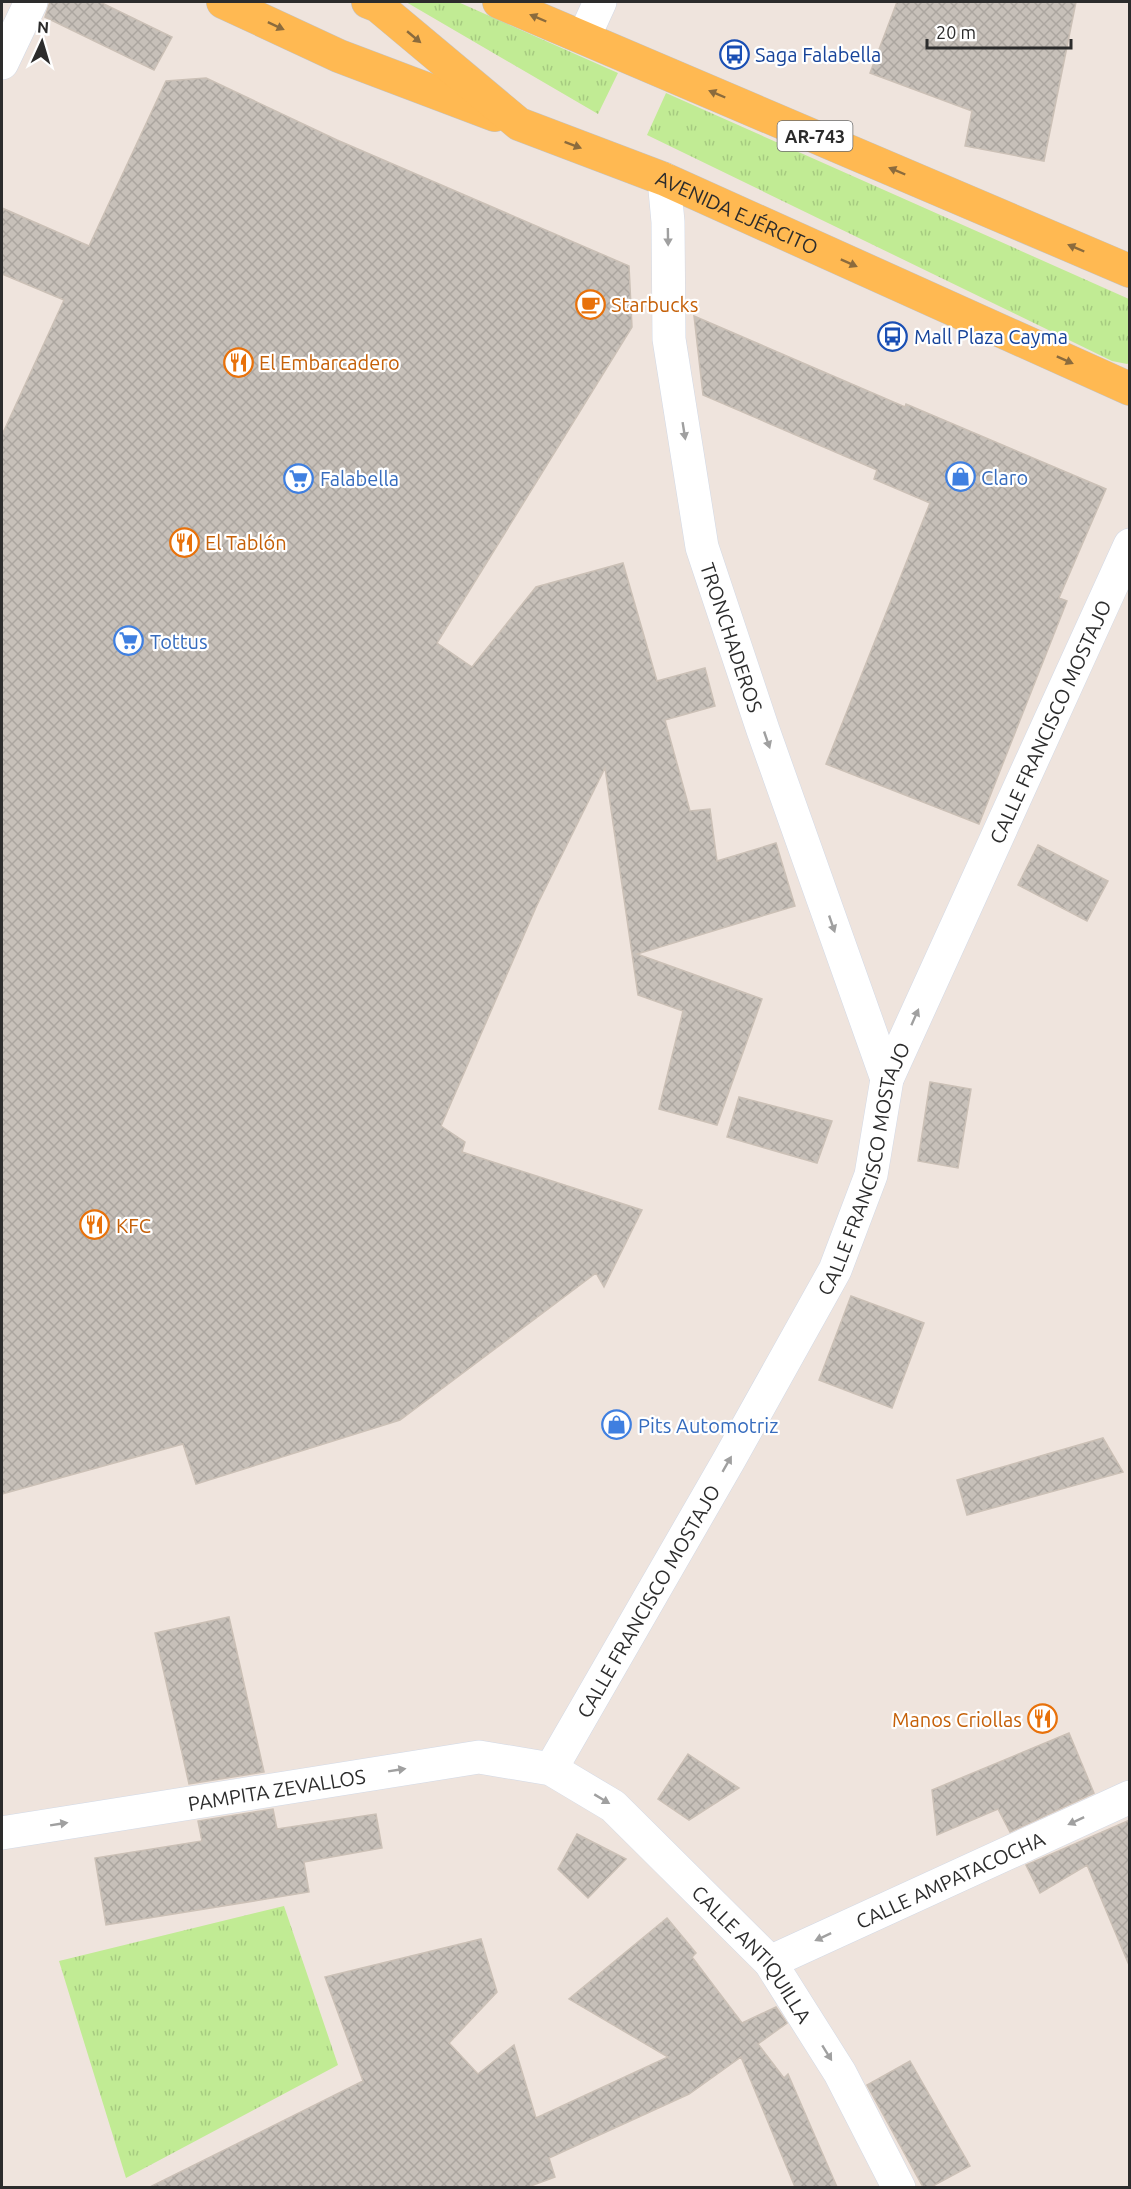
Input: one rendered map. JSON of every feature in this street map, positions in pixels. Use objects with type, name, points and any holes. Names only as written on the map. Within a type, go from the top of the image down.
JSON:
[{"type":"main road","points":[[223,2],[339,56],[519,124]]},
{"type":"main road","name":"AVENIDA EJÉRCITO","points":[[368,2],[378,6],[519,124],[664,179],[1130,389]]},
{"type":"main road","name":"AR-743","points":[[499,2],[1130,271]]},
{"type":"street","points":[[2,63],[31,2]]},
{"type":"street","points":[[584,37],[600,2]]},
{"type":"street","name":"TRONCHADEROS","points":[[664,179],[668,222],[669,339],[702,547],[767,741],[887,1079]]},
{"type":"street","name":"CALLE FRANCISCO MOSTAJO","points":[[551,1769],[729,1460],[835,1270],[871,1175],[887,1079],[1130,544]]},
{"type":"street","name":"PAMPITA ZEVALLOS","points":[[2,1833],[479,1757],[551,1769]]},
{"type":"street","name":"CALLE ANTIQUILLA","points":[[551,1769],[613,1806],[770,1962],[840,2073],[899,2187]]},
{"type":"street","name":"CALLE AMPATACOCHA","points":[[770,1962],[1130,1797]]},
{"type":"green space","points":[[406,2],[458,2],[618,73],[598,114]]},
{"type":"green space","points":[[666,93],[1129,299],[1129,363],[1112,361],[647,135]]},
{"type":"green space","points":[[284,1906],[338,2065],[126,2178],[59,1961]]},
{"type":"building","points":[[50,2],[100,2],[172,37],[154,70],[45,17]]},
{"type":"building","points":[[897,2],[1076,2],[1044,161],[965,146],[972,111],[870,73]]},
{"type":"building","points":[[206,78],[337,140],[629,266],[632,327],[437,643],[472,667],[536,587],[623,563],[657,681],[705,668],[715,706],[665,720],[690,811],[710,809],[717,861],[776,843],[795,906],[637,954],[762,999],[717,1125],[659,1109],[683,1011],[638,995],[605,768],[537,905],[441,1126],[465,1142],[462,1152],[642,1210],[604,1287],[596,1273],[400,1420],[196,1484],[183,1444],[2,1494],[2,435],[64,300],[2,274],[2,208],[89,246],[166,81]]},
{"type":"building","points":[[694,316],[905,407],[906,404],[1106,489],[1059,598],[1067,601],[979,824],[826,764],[930,503],[874,479],[877,470],[703,395]]},
{"type":"building","points":[[1038,845],[1108,881],[1087,921],[1018,885]]},
{"type":"building","points":[[930,1082],[971,1089],[958,1168],[918,1161]]},
{"type":"building","points":[[739,1097],[832,1121],[817,1163],[727,1137]]},
{"type":"building","points":[[851,1296],[924,1323],[892,1408],[819,1380]]},
{"type":"building","points":[[1103,1438],[1123,1472],[967,1515],[957,1480]]},
{"type":"building","points":[[229,1617],[264,1772],[189,1784],[155,1633]]},
{"type":"building","points":[[1069,1733],[1094,1793],[1010,1832],[998,1809],[937,1835],[932,1790]]},
{"type":"building","points":[[688,1754],[739,1788],[689,1820],[658,1799]]},
{"type":"building","points":[[273,1809],[277,1829],[376,1814],[382,1848],[304,1862],[309,1892],[106,1925],[95,1858],[202,1841],[198,1821]]},
{"type":"building","points":[[1130,1820],[1129,1965],[1087,1865],[1040,1893],[1026,1865]]},
{"type":"building","points":[[577,1834],[626,1859],[588,1898],[558,1869]]},
{"type":"building","points":[[667,1918],[696,1953],[692,1957],[742,2023],[776,2007],[787,2023],[758,2044],[784,2078],[788,2074],[837,2187],[795,2187],[741,2057],[689,2094],[549,2158],[555,2177],[528,2187],[150,2187],[363,2081],[325,1977],[481,1939],[497,1992],[449,2043],[478,2074],[514,2045],[536,2118],[668,2057],[569,1999]]},
{"type":"building","points":[[910,2061],[970,2166],[931,2187],[923,2187],[867,2085]]},
{"type":"place","name":"Saga Falabella","points":[[734,54]]},
{"type":"place","name":"Starbucks","points":[[590,304]]},
{"type":"place","name":"Mall Plaza Cayma","points":[[893,336]]},
{"type":"place","name":"El Embarcadero","points":[[238,362]]},
{"type":"place","name":"Claro","points":[[960,477]]},
{"type":"place","name":"Falabella","points":[[299,478]]},
{"type":"place","name":"El Tablón","points":[[184,542]]},
{"type":"place","name":"Tottus","points":[[129,641]]},
{"type":"place","name":"KFC","points":[[95,1225]]},
{"type":"place","name":"Pits Automotriz","points":[[617,1425]]},
{"type":"place","name":"Manos Criollas","points":[[1043,1719]]}]
